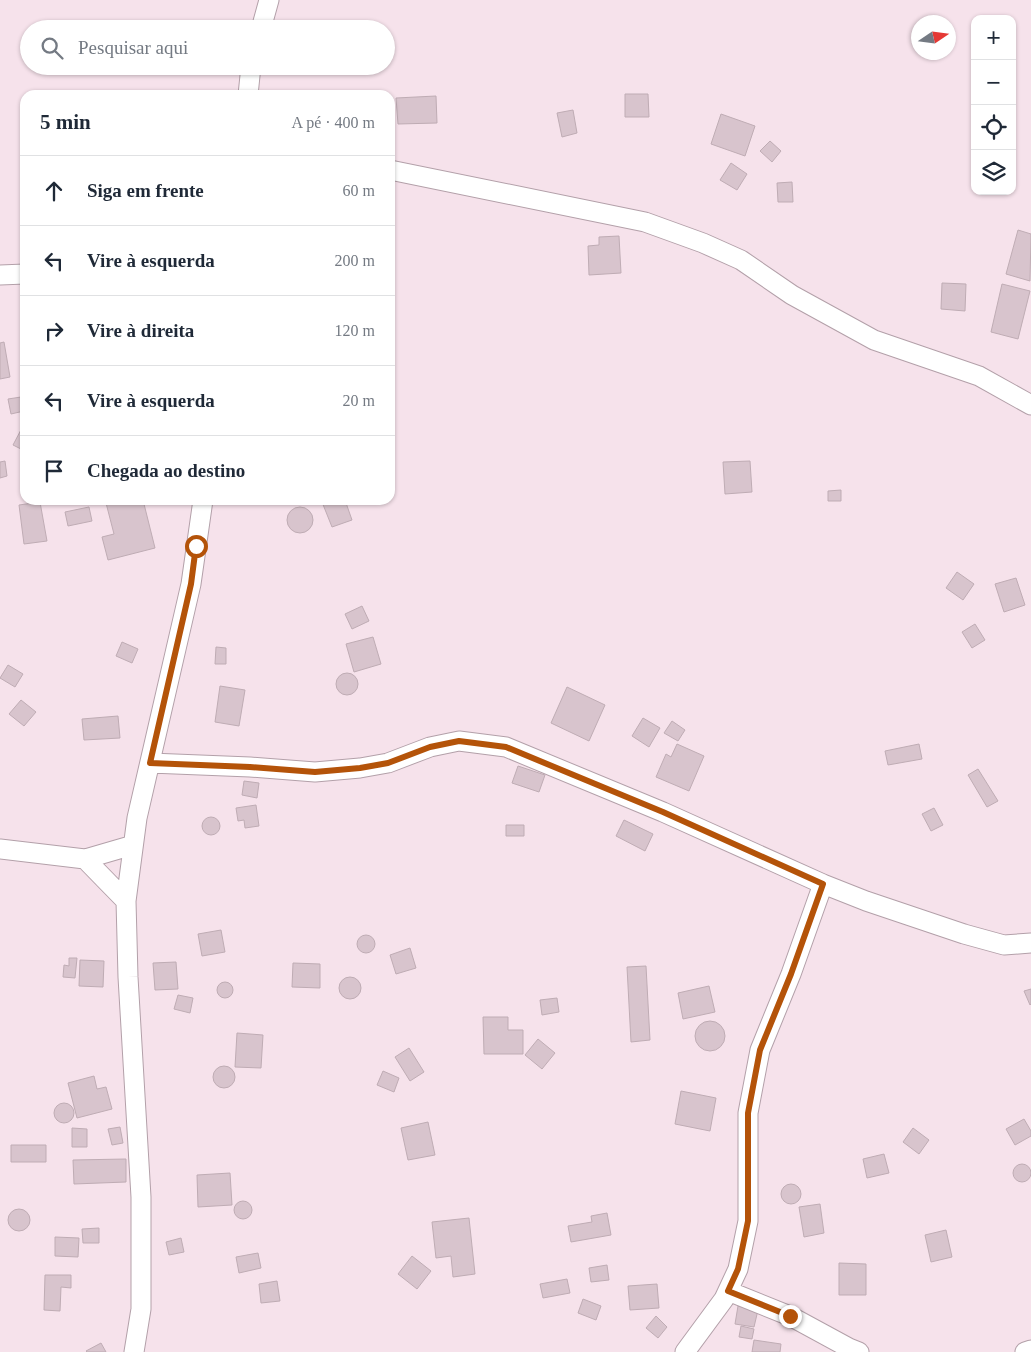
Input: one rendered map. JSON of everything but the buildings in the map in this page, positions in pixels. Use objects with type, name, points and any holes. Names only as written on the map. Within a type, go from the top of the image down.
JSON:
[{"type":"street","points":[[263,20],[269,0]]},
{"type":"street","points":[[249,90],[250,75]]},
{"type":"street","points":[[395,171],[644,222],[703,243],[741,260],[792,295],[874,340],[979,376],[1031,405]]},
{"type":"street","points":[[0,275],[20,274]]},
{"type":"street","points":[[134,1352],[141,1309],[141,1197],[128,977],[126,901],[137,818],[191,584],[202,505]]},
{"type":"street","points":[[150,763],[315,772],[360,768],[388,763],[430,747],[459,741],[506,747],[663,812],[823,884],[866,901],[964,934],[1004,945],[1031,943]]},
{"type":"street","points":[[0,849],[85,859],[133,845]]},
{"type":"street","points":[[85,859],[126,901]]},
{"type":"street","points":[[685,1352],[724,1300],[738,1269],[748,1221],[748,1113],[760,1050],[791,974],[823,884]]},
{"type":"street","points":[[728,1291],[790,1316],[860,1352]]},
{"type":"street","points":[[1025,1352],[1031,1350]]},
{"type":"route","points":[[196,546],[191,584],[150,763],[315,772],[360,768],[388,763],[430,747],[459,741],[506,747],[663,812],[823,884],[791,974],[760,1050],[748,1113],[748,1221],[738,1269],[728,1291],[790,1316]]}]
